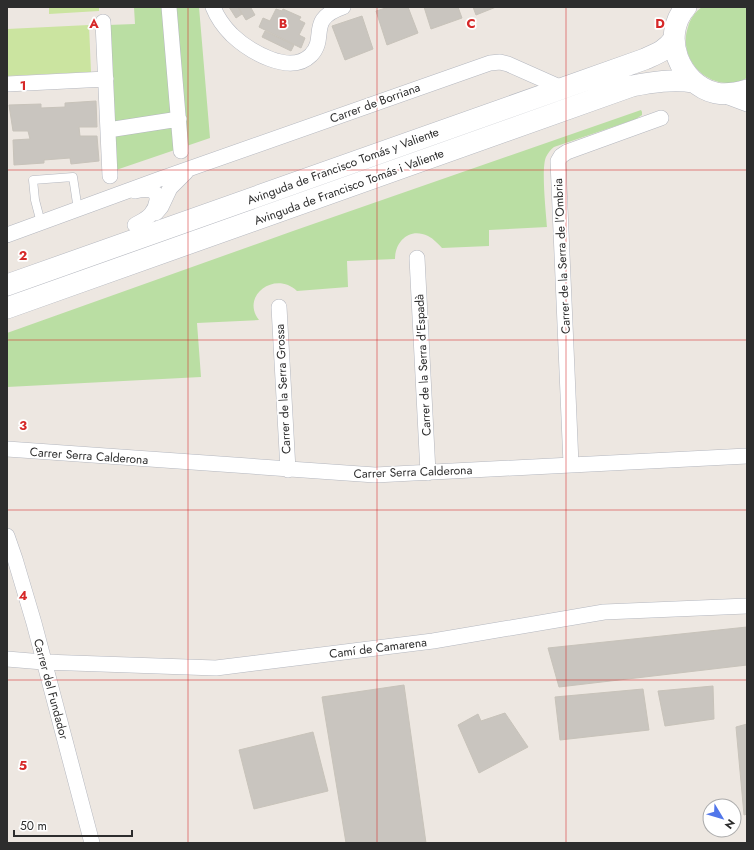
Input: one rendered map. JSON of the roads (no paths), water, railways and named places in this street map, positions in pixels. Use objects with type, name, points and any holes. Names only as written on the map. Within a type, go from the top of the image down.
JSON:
[{"type":"main road","points":[[686,7],[676,25],[674,39],[677,57],[684,70],[694,82],[704,89],[717,93],[734,94],[747,90]]},
{"type":"main road","name":"Avinguda de Francisco Tomás y Valiente","points":[[7,285],[661,52],[668,47],[674,39]]},
{"type":"main road","name":"Avinguda de Francisco Tomás i Valiente","points":[[7,308],[632,86],[665,80],[694,82]]},
{"type":"main road","points":[[33,276],[65,252],[135,225]]},
{"type":"street","points":[[169,7],[181,151]]},
{"type":"street","points":[[212,7],[232,35],[246,45],[275,61],[286,63],[297,63],[306,59],[312,54],[317,45],[321,22],[328,14],[342,7]]},
{"type":"street","points":[[103,22],[110,176]]},
{"type":"street","name":"Carrer de Borriana","points":[[7,235],[490,63],[500,62],[508,64],[562,88]]},
{"type":"street","points":[[7,84],[106,79]]},
{"type":"street","points":[[717,93],[747,104]]},
{"type":"street","name":"Carrer de la Serra de l’Ombria","points":[[571,464],[558,161],[561,156],[567,152],[661,118]]},
{"type":"street","points":[[108,130],[178,119]]},
{"type":"street","name":"Carrer de Borriana","points":[[135,225],[145,221],[157,213],[162,207],[170,188],[188,170]]},
{"type":"street","name":"Carrer de Borriana","points":[[118,195],[145,190],[152,191],[156,194],[156,204],[151,214],[135,225]]},
{"type":"street","name":"Carrer de la Serra d'Espadà","points":[[417,258],[428,473]]},
{"type":"street","name":"Carrer de la Serra Grossa","points":[[279,307],[288,470]]},
{"type":"street","name":"Carrer Serra Calderona","points":[[7,449],[375,475],[747,456]]},
{"type":"street","name":"Carrer del Fundador","points":[[8,538],[34,624],[92,843]]},
{"type":"street","name":"Camí de Camarena","points":[[7,659],[43,662],[216,668],[432,641],[604,612],[747,606]]},
{"type":"lane","points":[[41,223],[33,180],[73,177],[78,210]]}]
